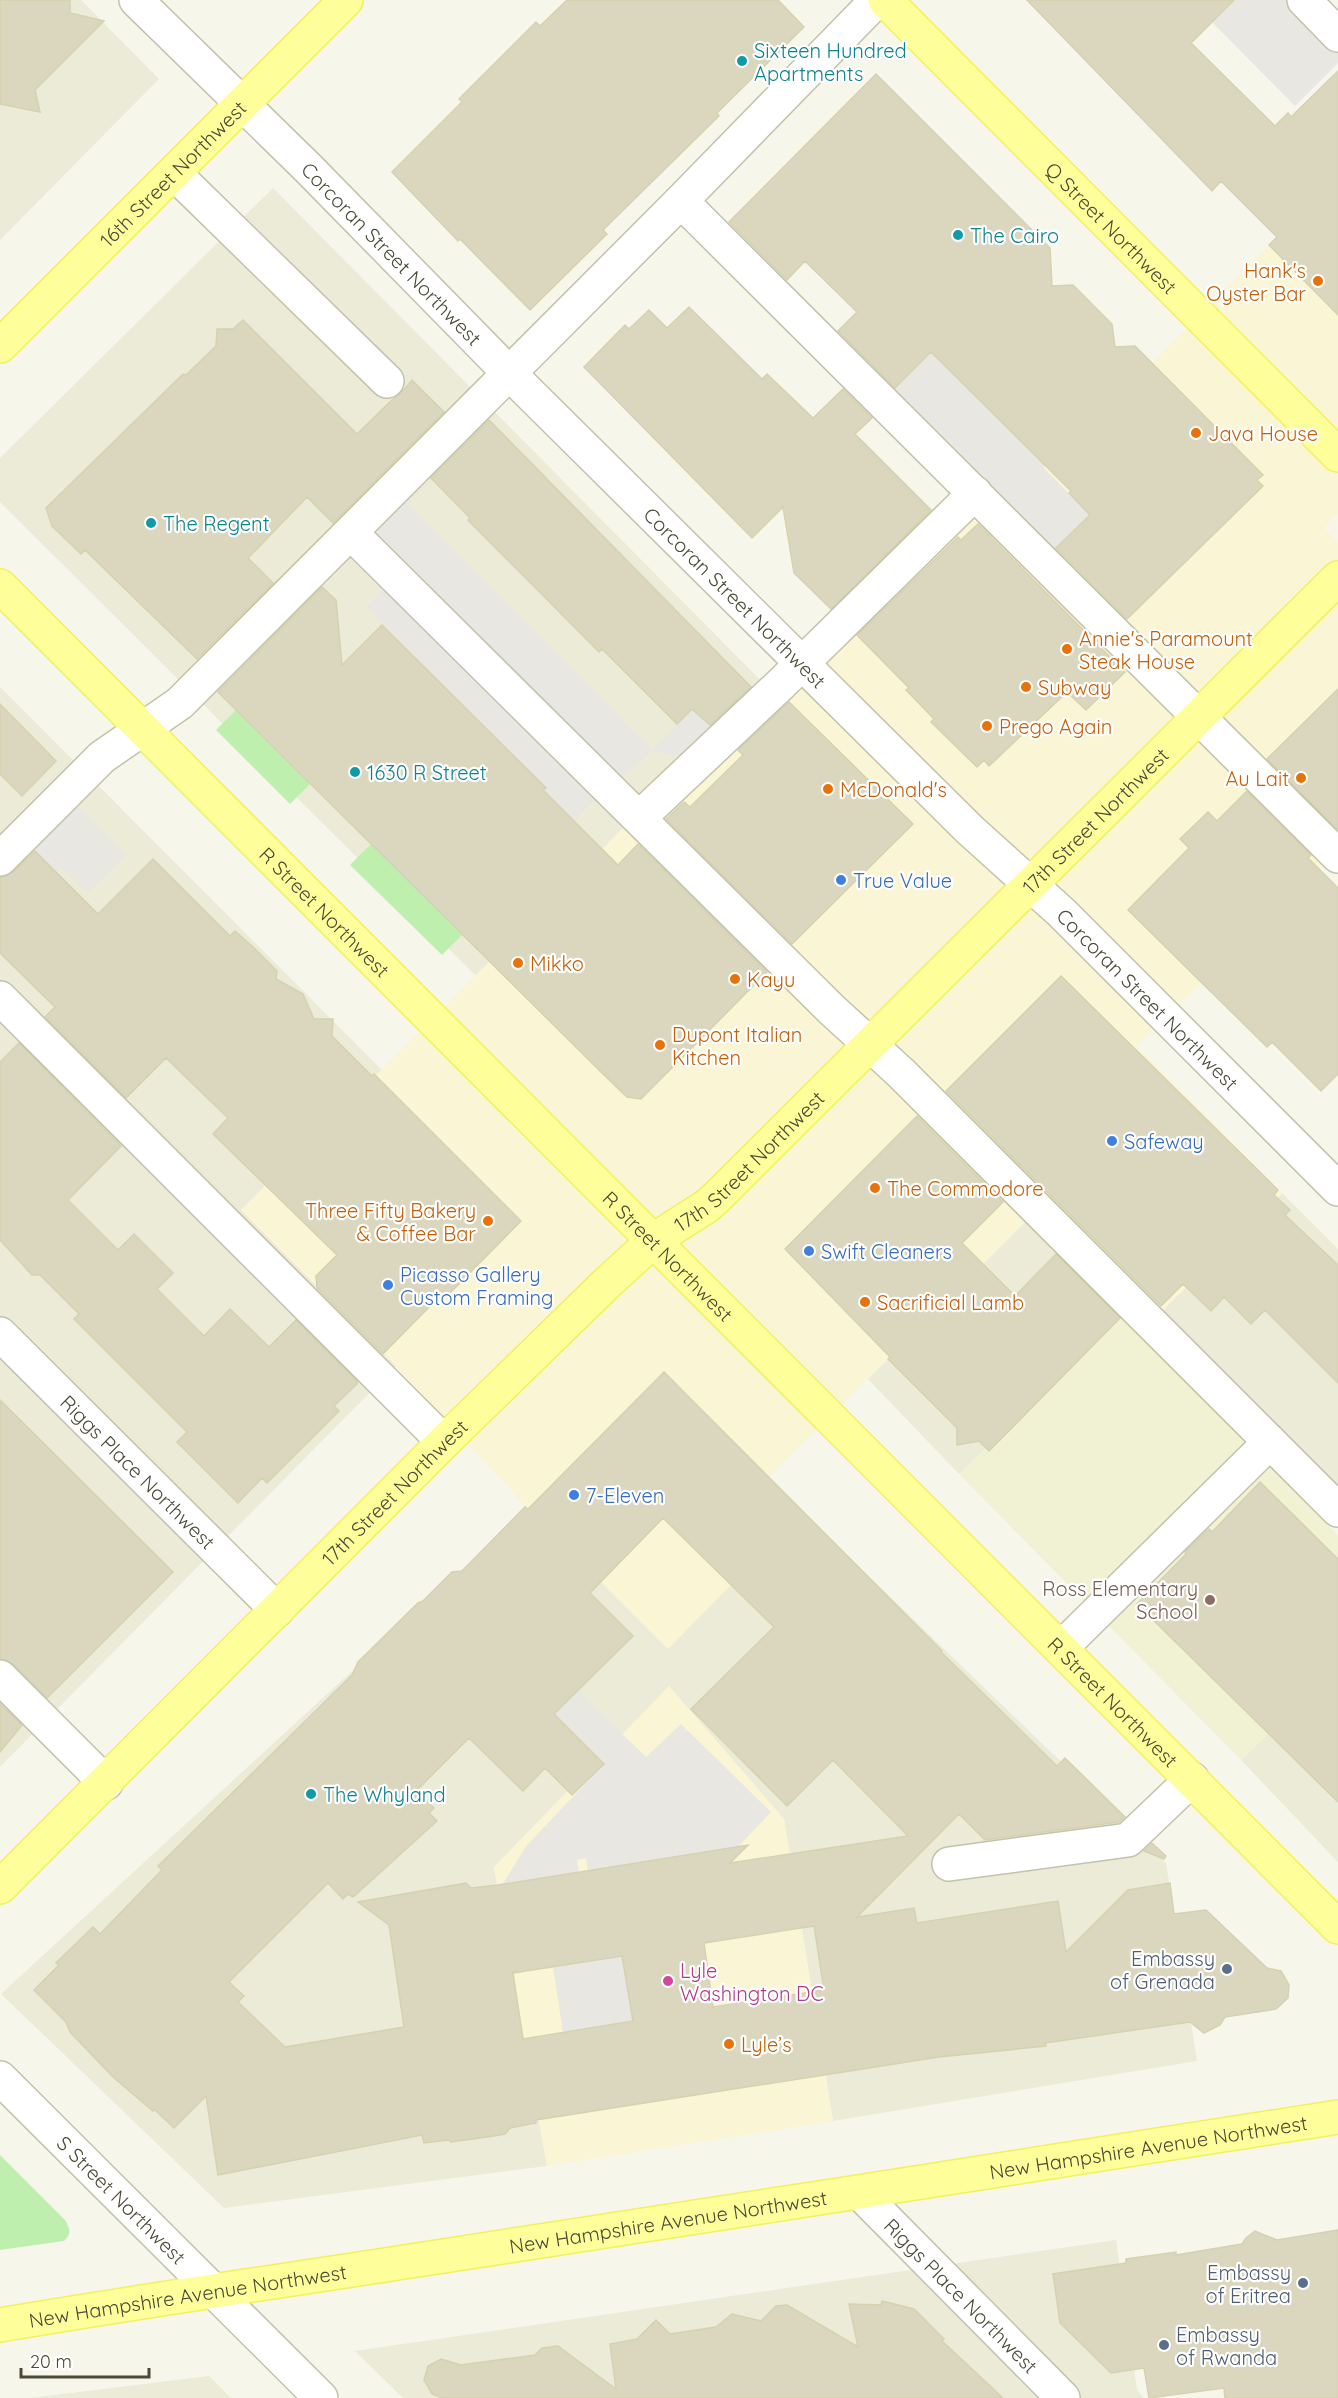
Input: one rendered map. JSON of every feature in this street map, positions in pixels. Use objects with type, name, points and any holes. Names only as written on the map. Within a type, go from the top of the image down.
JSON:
[{"type":"main road","name":"16th Street Northwest","points":[[0,346],[346,0]]},
{"type":"main road","name":"Q Street Northwest","points":[[885,0],[1338,455]]},
{"type":"main road","name":"17th Street Northwest","points":[[0,1887],[444,1442],[654,1240],[707,1206],[1338,578]]},
{"type":"main road","name":"R Street Northwest","points":[[0,586],[1338,1927]]},
{"type":"main road","name":"New Hampshire Avenue Northwest","points":[[0,2325],[861,2193],[1338,2117]]},
{"type":"street","name":"Corcoran Street Northwest","points":[[136,0],[970,830],[1031,885],[1338,1189]]},
{"type":"street","points":[[0,859],[102,758],[180,703],[681,201],[876,0]]},
{"type":"street","points":[[1304,0],[1338,35]]},
{"type":"street","points":[[174,173],[387,381]]},
{"type":"street","points":[[681,201],[1338,856]]},
{"type":"street","points":[[639,818],[802,663],[975,493]]},
{"type":"street","points":[[351,533],[831,1009],[871,1044],[1338,1510]]},
{"type":"street","points":[[0,999],[444,1442]]},
{"type":"street","name":"Riggs Place Northwest","points":[[0,1334],[277,1610]]},
{"type":"street","points":[[1061,1648],[1270,1442]]},
{"type":"street","points":[[0,1677],[106,1783]]},
{"type":"street","points":[[949,1864],[1128,1840],[1192,1779]]},
{"type":"street","name":"S Street Northwest","points":[[0,2078],[321,2398]]},
{"type":"street","name":"Riggs Place Northwest","points":[[861,2193],[1055,2396]]},
{"type":"shaded area","points":[[0,0],[81,0],[159,79],[0,240]]},
{"type":"shaded area","points":[[1225,0],[1298,0],[1338,39],[1338,63],[1295,106],[1212,22],[1227,7],[1223,2]]},
{"type":"shaded area","points":[[1338,176],[1338,513],[1324,528],[1338,542],[1338,848],[1136,1046],[1282,1193],[1159,1314],[1047,1200],[768,1478],[733,1583],[668,1649],[528,1509],[384,1353],[241,1210],[628,823],[658,824],[733,746],[983,500],[999,517]]},
{"type":"shaded area","points":[[273,188],[780,700],[658,824],[628,824],[476,976],[0,502],[0,458]]},
{"type":"shaded area","points":[[931,353],[1045,466],[1044,468],[1090,515],[1055,550],[895,389]]},
{"type":"shaded area","points":[[402,498],[652,750],[617,783],[367,533]]},
{"type":"shaded area","points":[[388,584],[600,795],[520,876],[488,845],[545,788],[366,607]]},
{"type":"shaded area","points":[[715,686],[753,695],[688,759],[652,750]]},
{"type":"shaded area","points":[[0,687],[382,1070],[241,1210],[396,1366],[0,1767]]},
{"type":"shaded area","points":[[76,805],[126,855],[88,893],[62,868],[57,873],[33,849]]},
{"type":"shaded area","points":[[1282,1193],[1338,1249],[1338,1494],[1159,1314]]},
{"type":"shaded area","points":[[1026,1221],[1120,1316],[959,1474],[868,1379]]},
{"type":"shaded area","name":"Ross Elementary School","points":[[1120,1316],[1338,1535],[1338,1665],[1241,1760],[959,1474]]},
{"type":"shaded area","points":[[768,1479],[1166,1863],[1197,2061],[833,2121],[784,1819],[494,1867],[547,2166],[224,2208],[1,1994],[528,1509]]},
{"type":"shaded area","points":[[1338,1665],[1338,1862],[1241,1760]]},
{"type":"shaded area","points":[[570,1683],[646,1757],[681,1724],[771,1812],[738,1847],[588,1871],[586,1858],[577,1860],[579,1872],[541,1878],[553,1966],[622,1956],[633,2021],[563,2032],[553,1967],[514,1972],[499,1890],[527,1845],[604,1764],[547,1707]]},
{"type":"shaded area","points":[[669,1686],[784,1819],[833,2121],[547,2166],[494,1867]]},
{"type":"shaded area","points":[[1116,2240],[1137,2390],[1144,2398],[403,2398],[355,2351]]},
{"type":"shaded area","points":[[209,2376],[231,2398],[30,2398]]},
{"type":"green space","points":[[236,710],[310,784],[290,804],[216,730]]},
{"type":"green space","points":[[371,844],[462,935],[442,955],[350,865]]},
{"type":"green space","points":[[0,2155],[65,2220],[69,2231],[64,2241],[0,2250]]},
{"type":"building","points":[[0,0],[70,0],[70,13],[104,21],[35,90],[40,112],[0,104]]},
{"type":"building","points":[[567,0],[778,0],[804,27],[717,113],[719,116],[603,230],[607,234],[530,310],[460,239],[458,241],[392,172],[462,102],[459,99],[536,22],[540,26]]},
{"type":"building","points":[[1027,0],[1234,0],[1191,43],[1275,126],[1288,113],[1291,117],[1338,71],[1338,315],[1269,245],[1277,237],[1221,181],[1212,191]]},
{"type":"building","points":[[876,74],[1050,248],[1052,286],[1073,285],[1112,324],[1115,347],[1135,346],[1263,475],[1257,480],[1263,486],[1127,619],[1056,548],[1090,515],[1069,493],[1071,491],[931,352],[895,388],[838,331],[857,312],[805,261],[787,280],[729,222]]},
{"type":"building","points":[[689,307],[762,379],[767,374],[813,418],[843,389],[872,418],[855,434],[931,510],[831,609],[794,573],[783,507],[752,538],[584,367],[625,325],[629,329],[649,310],[667,328]]},
{"type":"building","points":[[243,320],[357,434],[412,380],[444,412],[333,523],[307,497],[248,558],[273,583],[197,659],[85,550],[81,554],[52,526],[46,508],[183,374],[186,375],[216,346],[217,329],[233,329]]},
{"type":"building","points":[[489,420],[751,687],[710,725],[692,709],[677,724],[602,649],[599,652],[468,520],[470,518],[431,478]]},
{"type":"building","points":[[978,524],[1125,672],[1086,710],[1067,692],[989,766],[984,760],[977,767],[931,722],[934,719],[906,690],[909,688],[857,635],[958,537],[961,540]]},
{"type":"building","points":[[322,587],[336,600],[342,665],[382,625],[546,788],[543,790],[618,865],[638,844],[767,972],[641,1099],[627,1097],[604,1075],[218,692]]},
{"type":"building","points":[[1338,689],[1338,828],[1337,829],[1267,759]]},
{"type":"building","points":[[789,702],[913,824],[792,944],[666,819],[684,802],[690,807],[743,755],[738,750]]},
{"type":"building","points":[[0,704],[56,761],[22,796],[0,774]]},
{"type":"building","points":[[1247,791],[1311,855],[1308,858],[1338,888],[1338,1074],[1321,1091],[1272,1042],[1267,1047],[1128,910],[1189,848],[1180,839],[1208,812],[1217,821]]},
{"type":"building","points":[[35,851],[98,914],[153,859],[230,936],[235,931],[252,946],[277,971],[276,979],[303,994],[314,1019],[333,1019],[332,1036],[372,1076],[374,1074],[521,1221],[449,1294],[445,1291],[383,1354],[317,1288],[316,1276],[337,1255],[213,1134],[228,1118],[166,1058],[126,1098],[45,1017],[55,1007],[0,953],[0,877],[13,872]]},
{"type":"building","name":"Safeway","points":[[1061,976],[1278,1190],[1274,1195],[1290,1210],[1285,1215],[1338,1265],[1338,1383],[1265,1310],[1251,1324],[1224,1297],[1211,1311],[1183,1284],[1161,1306],[946,1091]]},
{"type":"building","points":[[19,1043],[121,1146],[68,1200],[118,1250],[134,1234],[173,1273],[157,1289],[204,1336],[230,1309],[269,1347],[296,1320],[357,1381],[357,1384],[334,1406],[339,1411],[267,1483],[262,1478],[238,1503],[177,1442],[187,1432],[74,1319],[79,1314],[40,1275],[32,1275],[0,1240],[0,1062]]},
{"type":"building","points":[[917,1116],[1003,1202],[962,1243],[1015,1296],[1056,1254],[1120,1318],[989,1451],[979,1441],[957,1445],[957,1428],[888,1359],[890,1357],[785,1249]]},
{"type":"building","points":[[664,1372],[1057,1766],[1065,1758],[1125,1817],[1119,1822],[985,1840],[959,1814],[857,1917],[914,1908],[917,1923],[1058,1901],[1066,1952],[1128,1890],[1170,1883],[1174,1914],[1206,1910],[1267,1968],[1281,1971],[1289,1985],[1288,1998],[1276,2009],[1225,2017],[1220,2025],[1204,2033],[1190,2022],[1045,2043],[1046,2046],[939,2057],[536,2120],[536,2123],[510,2128],[505,2134],[494,2136],[424,2143],[422,2135],[218,2175],[206,2096],[174,2128],[113,2077],[70,2032],[66,2022],[34,1990],[59,1965],[56,1963],[93,1927],[100,1934],[162,1870],[158,1866],[352,1675],[358,1662],[418,1603],[423,1601],[452,1572],[462,1571],[525,1507],[528,1509]],"holes":[[[663,1518],[774,1627],[691,1709],[787,1806],[833,1760],[908,1836],[730,1863],[748,1845],[498,1885],[471,1888],[466,1883],[358,1902],[389,1925],[404,2027],[285,2047],[238,2002],[244,1996],[229,1982],[328,1883],[343,1899],[348,1894],[353,1897],[437,1821],[429,1813],[434,1808],[416,1791],[469,1738],[523,1791],[545,1768],[572,1795],[604,1764],[554,1714],[633,1636],[590,1593]],[[814,1926],[824,1990],[713,2007],[704,1943]],[[622,1956],[633,2021],[523,2039],[513,1973]]]},
{"type":"building","points":[[0,1400],[173,1572],[47,1698],[13,1664],[0,1659]]},
{"type":"building","points":[[1260,1482],[1338,1559],[1338,1802],[1137,1604],[1186,1554],[1185,1552],[1209,1529],[1212,1532]]},
{"type":"building","points":[[0,1704],[22,1725],[0,1752]]},
{"type":"building","points":[[1152,1843],[1166,1856],[1164,1859],[1144,1851]]},
{"type":"building","points":[[1338,2230],[1338,2398],[1225,2398],[1224,2388],[1149,2398],[1144,2368],[1111,2373],[1060,2323],[1053,2274],[1126,2263],[1126,2259],[1176,2252],[1176,2255],[1242,2244],[1255,2231],[1277,2240]]},
{"type":"building","points":[[882,2301],[914,2309],[944,2339],[942,2341],[1003,2398],[442,2398],[432,2394],[424,2380],[428,2366],[441,2359],[461,2365],[535,2355],[542,2348],[558,2346],[616,2389],[610,2344],[637,2339],[656,2320],[670,2334],[716,2327],[732,2314],[761,2321],[776,2306],[787,2305],[858,2347],[849,2304],[881,2305]]},
{"type":"place","name":"Sixteen Hundred Apartments","points":[[742,61]]},
{"type":"place","name":"The Cairo","points":[[958,235]]},
{"type":"place","name":"Hank's Oyster Bar","points":[[1318,281]]},
{"type":"place","name":"Java House","points":[[1196,433]]},
{"type":"place","name":"The Regent","points":[[151,523]]},
{"type":"place","name":"Annie's Paramount Steak House","points":[[1067,649]]},
{"type":"place","name":"Subway","points":[[1026,687]]},
{"type":"place","name":"Prego Again","points":[[987,726]]},
{"type":"place","name":"1630 R Street","points":[[355,772]]},
{"type":"place","name":"Au Lait","points":[[1301,778]]},
{"type":"place","name":"McDonald's","points":[[828,789]]},
{"type":"place","name":"True Value","points":[[841,880]]},
{"type":"place","name":"Mikko","points":[[518,963]]},
{"type":"place","name":"Kayu","points":[[735,979]]},
{"type":"place","name":"Dupont Italian Kitchen","points":[[660,1045]]},
{"type":"place","name":"Safeway","points":[[1112,1141]]},
{"type":"place","name":"The Commodore","points":[[875,1188]]},
{"type":"place","name":"Three Fifty Bakery & Coffee Bar","points":[[488,1221]]},
{"type":"place","name":"Swift Cleaners","points":[[809,1251]]},
{"type":"place","name":"Picasso Gallery Custom Framing","points":[[388,1285]]},
{"type":"place","name":"Sacrificial Lamb","points":[[865,1302]]},
{"type":"place","name":"7-Eleven","points":[[574,1495]]},
{"type":"place","name":"Ross Elementary School","points":[[1210,1600]]},
{"type":"place","name":"The Whyland","points":[[311,1794]]},
{"type":"place","name":"Embassy of Grenada","points":[[1227,1969]]},
{"type":"place","name":"Lyle Washington DC","points":[[668,1981]]},
{"type":"place","name":"Lyle’s","points":[[729,2044]]},
{"type":"place","name":"Embassy of Eritrea","points":[[1303,2283]]},
{"type":"place","name":"Embassy of Rwanda","points":[[1164,2345]]}]
